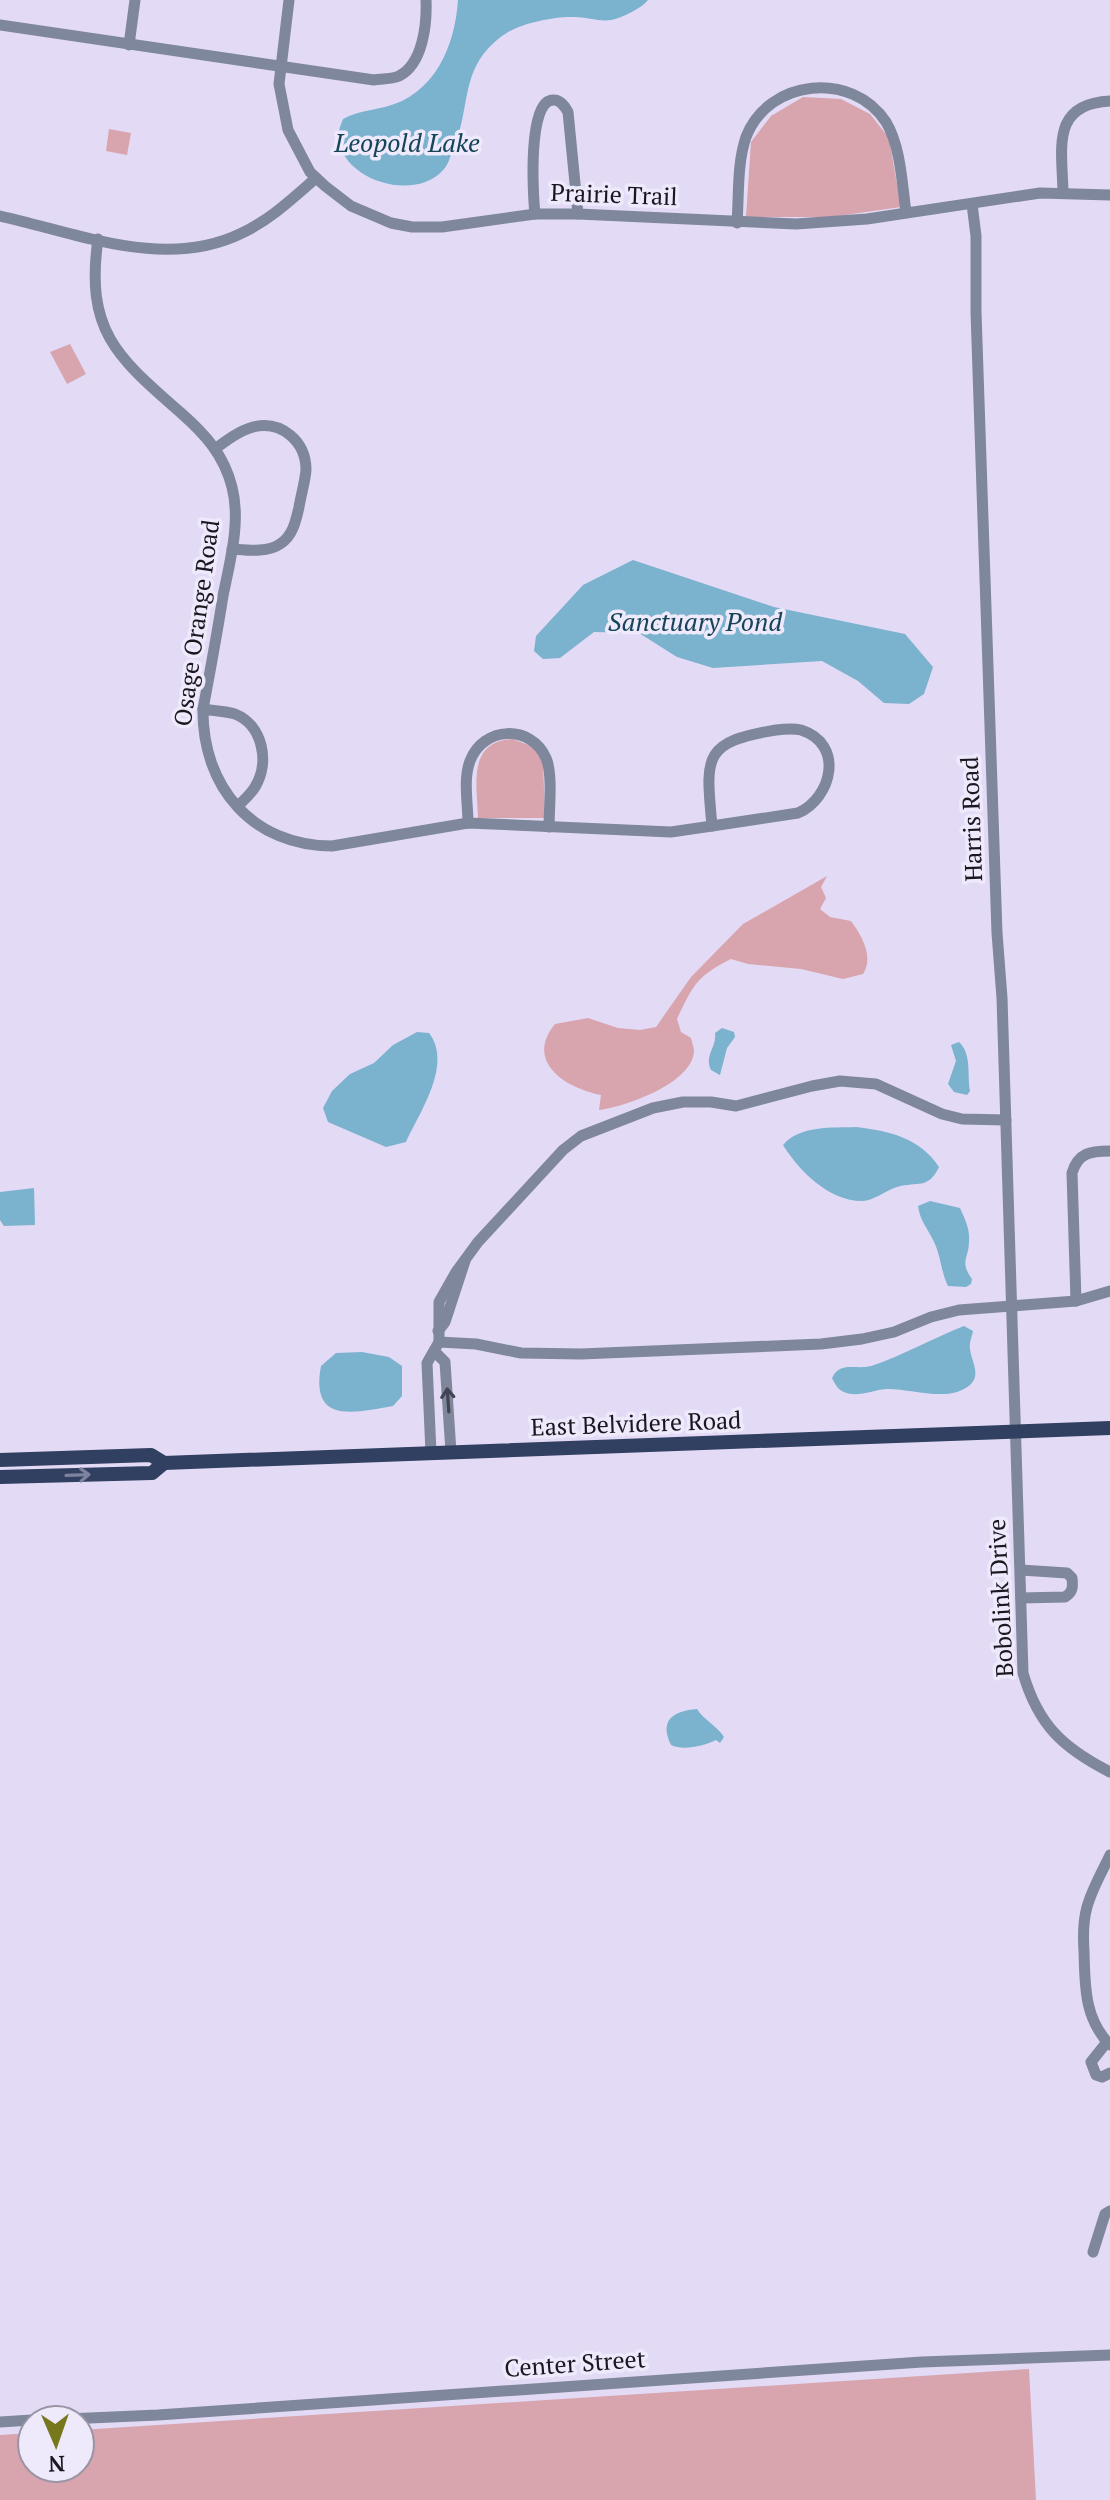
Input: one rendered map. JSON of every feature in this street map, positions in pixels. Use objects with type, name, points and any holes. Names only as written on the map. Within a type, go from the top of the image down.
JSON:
[{"type":"main road","name":"East Belvidere Road","points":[[0,1460],[151,1455],[164,1463],[1110,1428]]},
{"type":"main road","name":"East Belvidere Road","points":[[0,1477],[152,1473],[164,1463]]},
{"type":"street","points":[[129,45],[135,0]]},
{"type":"street","name":"Prairie Trail","points":[[289,0],[279,84],[288,130],[299,154],[316,178],[351,206],[391,223],[442,227],[535,214],[737,223],[822,223],[972,204],[1004,197],[1063,192],[1110,195]]},
{"type":"street","points":[[0,25],[366,80],[396,77],[415,62],[426,0]]},
{"type":"street","points":[[737,223],[742,154],[752,124],[774,101],[803,89],[818,87],[833,88],[863,100],[886,122],[893,138],[906,212]]},
{"type":"street","points":[[535,214],[532,177],[537,122],[540,107],[546,101],[554,100],[563,103],[568,112],[578,214]]},
{"type":"street","points":[[1063,192],[1062,144],[1070,118],[1077,108],[1089,102],[1110,101]]},
{"type":"street","points":[[0,216],[126,246],[190,249],[220,242],[268,218],[316,178]]},
{"type":"street","name":"Harris Road","points":[[972,204],[976,236],[987,637],[1016,1432]]},
{"type":"street","name":"Osage Orange Road","points":[[98,239],[94,272],[98,311],[116,352],[212,441],[232,487],[235,529],[203,709],[203,737],[214,774],[255,823],[273,833],[313,846],[332,846],[468,823],[671,832],[712,826],[798,813],[807,809],[820,797],[828,779],[827,755],[821,745],[802,730],[776,730],[730,740],[717,750],[707,771],[712,826]]},
{"type":"street","points":[[215,449],[234,435],[252,427],[265,426],[289,433],[304,453],[306,470],[303,490],[295,524],[288,537],[271,548],[232,549]]},
{"type":"street","points":[[203,709],[234,714],[246,721],[260,741],[263,759],[261,774],[257,785],[238,806]]},
{"type":"street","points":[[468,823],[468,764],[483,742],[495,735],[510,733],[531,739],[548,761],[549,827]]},
{"type":"street","points":[[431,1453],[427,1363],[445,1322],[465,1261],[478,1242],[563,1150],[578,1138],[604,1125],[653,1108],[683,1102],[736,1106],[840,1081],[876,1084],[942,1114],[962,1119],[1006,1120]]},
{"type":"street","points":[[1076,1301],[1072,1173],[1076,1161],[1083,1155],[1110,1151]]},
{"type":"street","points":[[437,1342],[476,1344],[521,1353],[581,1354],[821,1344],[894,1332],[959,1310],[1076,1301],[1110,1291]]},
{"type":"street","points":[[437,1342],[445,1362],[451,1452]]},
{"type":"street","name":"Bobolink Drive","points":[[1016,1432],[1023,1673],[1034,1705],[1058,1739],[1085,1759],[1110,1772]]},
{"type":"street","points":[[1021,1570],[1067,1573],[1072,1578],[1073,1587],[1071,1594],[1065,1597],[1021,1598]]},
{"type":"street","points":[[1110,1855],[1087,1907],[1083,1932],[1087,2002],[1092,2021],[1108,2043],[1091,2062],[1096,2075],[1102,2077],[1110,2073]]},
{"type":"street","points":[[1093,2252],[1105,2214],[1110,2211]]},
{"type":"street","name":"Center Street","points":[[96,2417],[922,2362],[1110,2355]]},
{"type":"shaded area","points":[[803,97],[841,99],[870,114],[889,138],[901,207],[831,217],[746,217],[751,142],[771,116]]},
{"type":"shaded area","points":[[109,129],[131,133],[127,155],[106,151]]},
{"type":"shaded area","points":[[70,344],[86,374],[67,384],[50,352]]},
{"type":"shaded area","points":[[513,739],[533,747],[543,761],[545,818],[478,818],[477,779],[481,756],[498,742]]},
{"type":"shaded area","points":[[827,876],[821,887],[826,898],[820,909],[830,917],[851,921],[855,927],[867,954],[863,974],[843,979],[801,969],[748,964],[731,959],[703,976],[677,1019],[681,1032],[691,1038],[694,1051],[691,1063],[670,1083],[625,1104],[599,1110],[601,1095],[575,1086],[553,1071],[544,1050],[555,1024],[588,1018],[618,1028],[640,1030],[656,1027],[691,977],[743,924]]},
{"type":"shaded area","points":[[1029,2369],[1036,2500],[0,2500],[0,2435],[16,2434],[16,2484],[96,2484],[96,2429]]},
{"type":"water","name":"Leopold Lake","points":[[458,0],[648,0],[631,12],[611,20],[558,18],[529,24],[505,34],[479,60],[468,88],[458,135],[444,169],[432,179],[416,185],[382,182],[366,175],[352,165],[343,152],[338,137],[343,119],[402,101],[429,80],[447,51]]},
{"type":"water","name":"Sanctuary Pond","points":[[633,560],[774,607],[905,634],[933,667],[924,694],[909,704],[884,703],[858,681],[822,661],[713,668],[677,657],[639,633],[594,632],[560,658],[543,659],[534,651],[536,636],[583,585]]},
{"type":"water","points":[[722,1028],[734,1032],[735,1037],[727,1048],[720,1075],[711,1070],[709,1060],[715,1033]]},
{"type":"water","points":[[417,1032],[429,1033],[438,1059],[432,1088],[406,1142],[386,1147],[328,1122],[323,1108],[332,1091],[350,1074],[374,1063],[393,1045]]},
{"type":"water","points":[[959,1042],[967,1059],[970,1091],[967,1095],[954,1092],[948,1084],[956,1061],[951,1045]]},
{"type":"water","points":[[856,1127],[903,1138],[923,1149],[939,1167],[926,1182],[897,1187],[866,1201],[850,1200],[816,1183],[797,1165],[783,1145],[807,1131]]},
{"type":"water","points":[[34,1188],[35,1225],[4,1226],[0,1220],[0,1192]]},
{"type":"water","points":[[930,1201],[960,1208],[964,1216],[969,1237],[965,1264],[972,1279],[966,1287],[948,1286],[936,1247],[919,1211],[918,1206]]},
{"type":"water","points":[[964,1326],[973,1331],[970,1346],[975,1376],[971,1384],[962,1390],[941,1394],[886,1389],[849,1394],[840,1390],[832,1378],[839,1370],[871,1366]]},
{"type":"water","points":[[362,1352],[389,1357],[402,1366],[402,1396],[393,1406],[363,1411],[350,1412],[328,1406],[319,1385],[321,1366],[336,1353]]},
{"type":"water","points":[[697,1709],[724,1737],[720,1743],[716,1740],[687,1748],[671,1745],[667,1729],[670,1718]]}]
